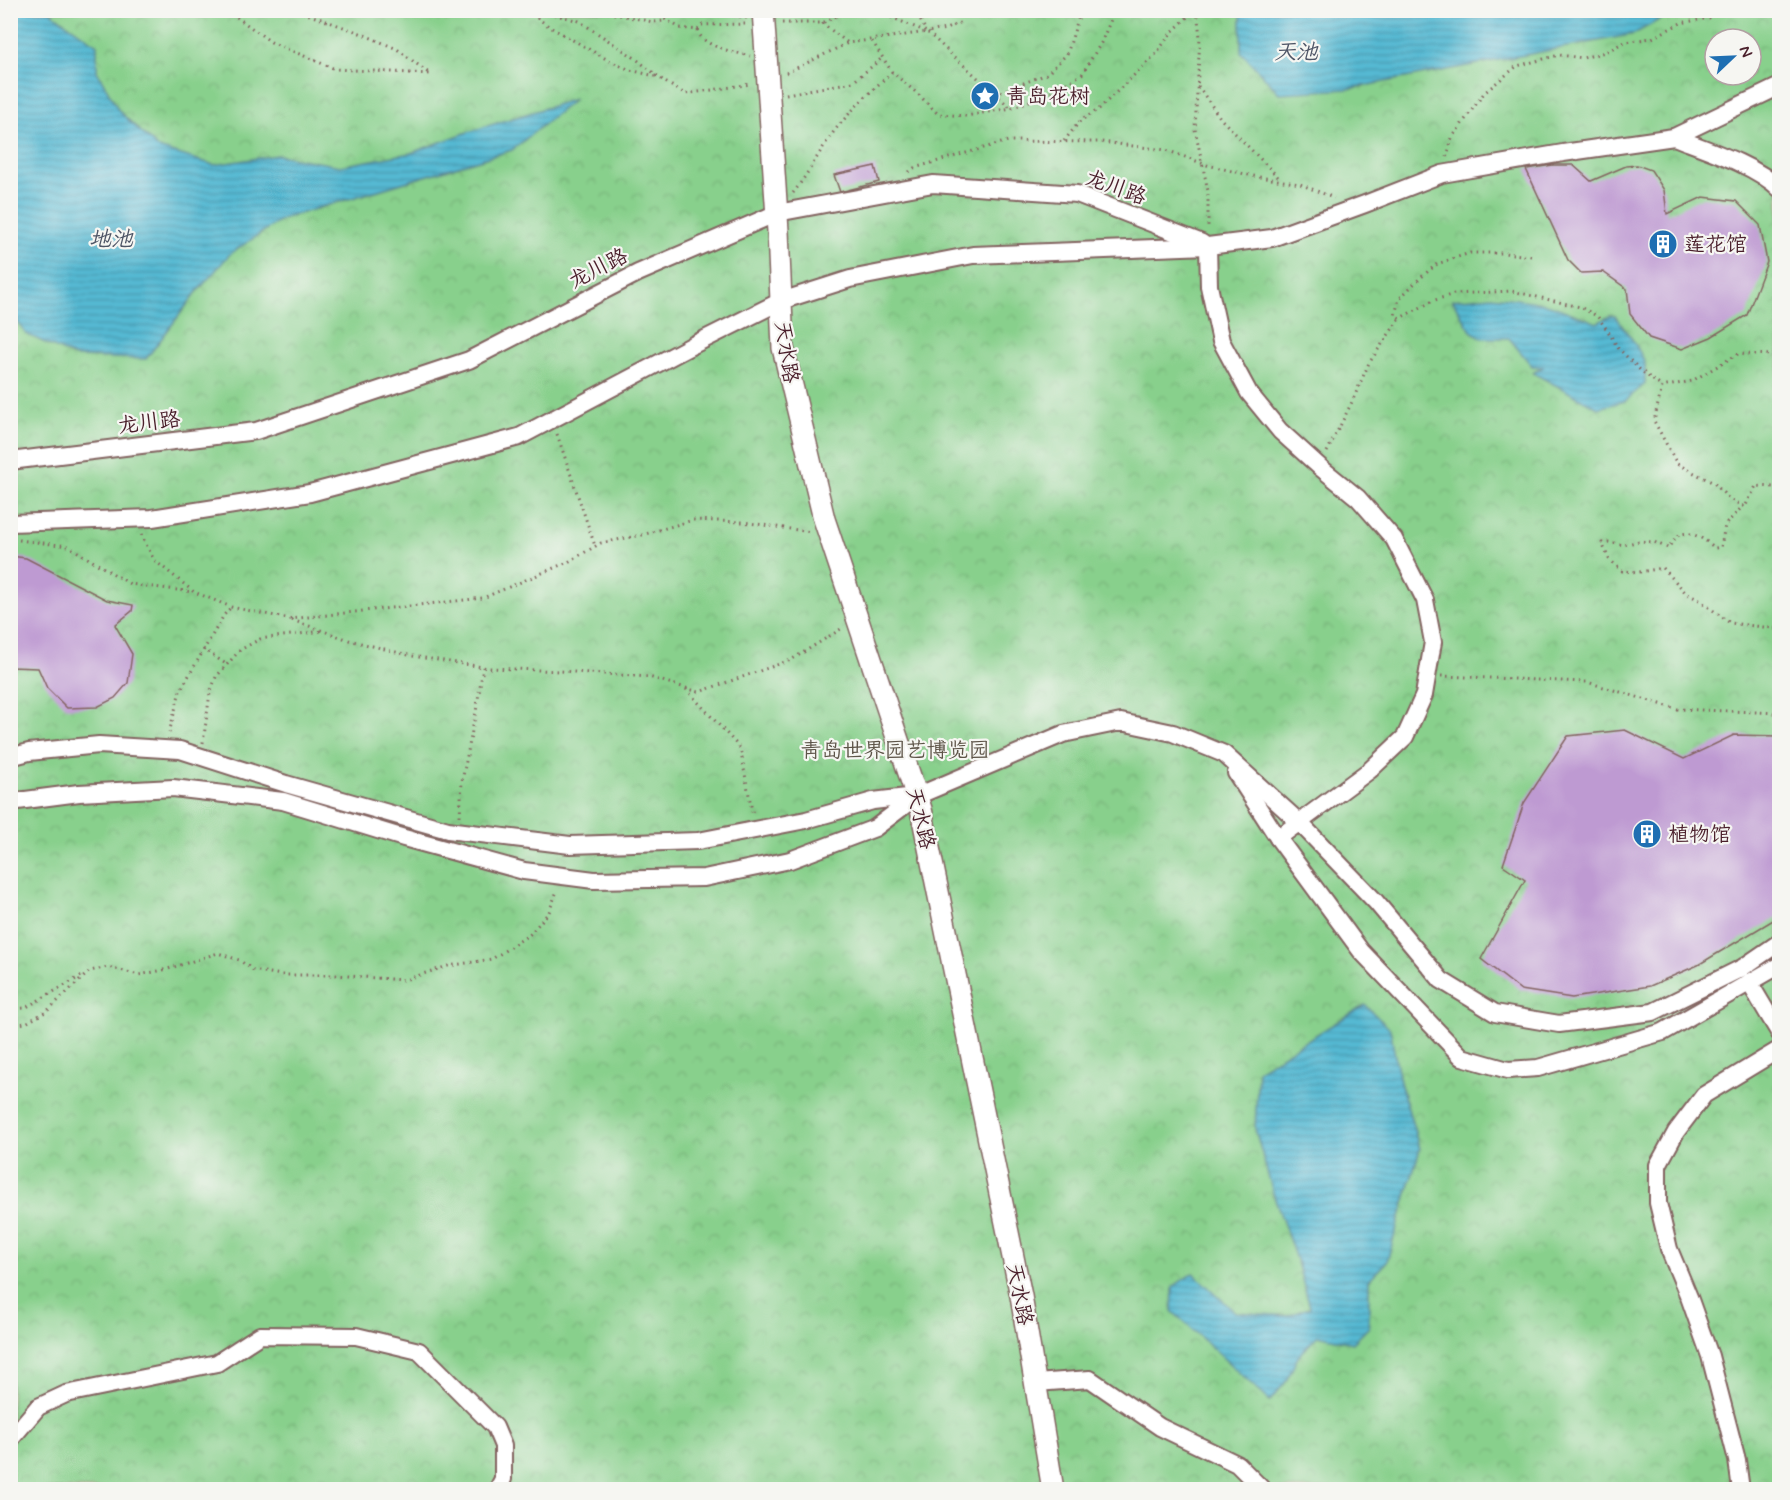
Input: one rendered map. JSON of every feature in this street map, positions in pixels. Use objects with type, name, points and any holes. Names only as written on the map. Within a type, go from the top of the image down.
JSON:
[{"type":"street","name":"天水路","points":[[764,19],[783,348],[829,534],[921,809],[1021,1296],[1053,1490]]},
{"type":"street","points":[[10,523],[152,518],[310,494],[519,437],[781,301],[850,279],[973,255],[1208,246],[1272,238],[1442,174],[1674,137],[1779,86]]},
{"type":"street","points":[[1674,137],[1731,159],[1773,182],[1779,189]]},
{"type":"street","name":"龙川路","points":[[10,461],[256,431],[469,360],[638,273],[777,213],[899,190],[933,184],[1077,194],[1208,246]]},
{"type":"street","points":[[1208,246],[1209,286],[1221,341],[1249,393],[1280,431],[1358,498],[1394,539],[1425,600],[1433,642],[1424,696],[1405,737],[1370,770],[1278,838]]},
{"type":"street","points":[[10,802],[79,793],[173,788],[283,801],[524,871],[594,880],[704,878],[790,860],[875,828],[917,796],[1064,734],[1121,722],[1173,733],[1224,754],[1299,822],[1376,903],[1441,980],[1495,1013],[1559,1024],[1653,1012],[1742,968],[1779,942]]},
{"type":"street","points":[[10,757],[29,752],[99,745],[180,750],[297,787],[448,830],[570,845],[698,841],[806,820],[873,801],[917,796]]},
{"type":"street","points":[[1224,754],[1278,838],[1361,951],[1462,1057],[1508,1070],[1538,1068],[1663,1032],[1779,965]]},
{"type":"street","points":[[1749,982],[1779,1034]]},
{"type":"street","points":[[1741,1490],[1737,1460],[1710,1356],[1669,1249],[1658,1203],[1658,1165],[1676,1132],[1704,1095],[1779,1049]]},
{"type":"street","points":[[10,1440],[38,1407],[66,1394],[217,1363],[260,1335],[356,1336],[419,1351],[495,1426],[503,1446],[503,1479],[497,1490]]},
{"type":"street","points":[[1036,1383],[1090,1379],[1160,1427],[1237,1464],[1263,1490]]},
{"type":"path","points":[[227,10],[271,42],[335,69],[430,74],[397,49],[296,10]]},
{"type":"path","points":[[537,10],[579,21],[685,94],[768,80],[853,82],[882,57]]},
{"type":"path","points":[[596,10],[653,22],[668,21]]},
{"type":"path","points":[[649,10],[680,28],[698,30]]},
{"type":"path","points":[[704,10],[732,16]]},
{"type":"path","points":[[768,80],[721,48],[705,42],[699,36],[698,30],[702,25],[764,19],[822,23],[849,10]]},
{"type":"path","points":[[868,10],[927,32]]},
{"type":"path","points":[[915,10],[927,32],[1011,108]]},
{"type":"path","points":[[995,94],[1047,74],[1067,54],[1078,19],[1078,10]]},
{"type":"path","points":[[871,40],[892,72],[938,114],[966,116],[1011,108],[1050,93],[1082,74],[1101,43],[1115,10]]},
{"type":"path","points":[[1196,10],[1200,37],[1195,129],[1208,191],[1208,246]]},
{"type":"path","points":[[1064,141],[1080,121],[1099,109],[1156,54],[1171,33],[1196,10]]},
{"type":"path","points":[[1442,174],[1452,138],[1484,93],[1517,66],[1559,55],[1583,58],[1605,52],[1624,42],[1652,38],[1681,23],[1708,18],[1717,10]]},
{"type":"path","points":[[528,11],[550,27],[608,60],[630,70],[659,77]]},
{"type":"path","points":[[768,80],[848,43],[946,29],[964,21]]},
{"type":"path","points":[[822,23],[848,43]]},
{"type":"path","points":[[777,213],[805,178],[835,130],[892,72]]},
{"type":"path","points":[[1197,85],[1221,119],[1281,181]]},
{"type":"path","points":[[899,190],[902,176],[914,168],[1008,141],[1101,142],[1166,150],[1207,165],[1300,184],[1357,207]]},
{"type":"path","points":[[1400,318],[1395,315],[1399,299],[1437,264],[1470,253],[1531,256]]},
{"type":"path","points":[[1322,460],[1370,363],[1400,318],[1435,300],[1454,294],[1512,291],[1580,307],[1597,316],[1618,348],[1640,370],[1662,387],[1692,381],[1738,354],[1779,355]]},
{"type":"path","points":[[1662,387],[1654,421],[1677,464],[1714,483],[1729,499],[1744,506]]},
{"type":"path","points":[[552,420],[595,546]]},
{"type":"path","points":[[1779,485],[1775,487],[1756,486],[1745,507],[1725,525],[1721,547],[1715,548],[1705,540],[1686,533],[1678,536],[1668,548],[1654,542],[1639,541],[1623,545],[1602,543],[1609,559],[1622,572],[1639,572],[1663,567],[1687,594],[1698,599],[1730,623],[1779,629]]},
{"type":"path","points":[[134,519],[154,560],[194,592]]},
{"type":"path","points":[[290,619],[483,598],[568,562],[601,543],[642,535],[693,520],[743,522],[794,531],[829,534]]},
{"type":"path","points":[[10,539],[68,546],[130,584],[194,592],[231,607],[290,619],[349,640],[412,656],[483,667],[648,677],[699,692],[791,660],[858,619]]},
{"type":"path","points":[[165,749],[180,691],[224,615],[231,607]]},
{"type":"path","points":[[201,757],[210,693],[216,677],[226,664],[240,650],[260,639],[323,631]]},
{"type":"path","points":[[203,650],[226,664]]},
{"type":"path","points":[[460,831],[462,781],[483,667]]},
{"type":"path","points":[[1428,676],[1587,682],[1677,709],[1779,712]]},
{"type":"path","points":[[685,688],[740,748],[756,830]]},
{"type":"path","points":[[10,1009],[25,1008],[90,971],[108,967],[139,975],[168,969],[218,953],[239,960],[253,970],[281,975],[335,975],[404,980],[448,966],[492,959],[530,934],[549,912],[564,876]]},
{"type":"path","points":[[10,1025],[26,1023],[46,1011],[90,971]]},
{"type":"green space","name":"青岛世界园艺博览园","points":[[11,11],[1779,11],[1779,1489],[11,1489]]},
{"type":"water","name":"天池","points":[[1241,10],[1675,11],[1634,34],[1348,89],[1279,93],[1241,52]]},
{"type":"water","name":"地池","points":[[10,11],[49,11],[97,45],[97,71],[119,111],[158,148],[214,165],[278,155],[340,166],[411,153],[468,132],[575,99],[512,150],[282,219],[230,254],[196,293],[146,359],[75,357],[26,334],[11,312]]},
{"type":"water","points":[[1492,296],[1553,306],[1597,323],[1610,316],[1615,316],[1645,362],[1645,384],[1625,401],[1598,408],[1533,373],[1543,367],[1532,366],[1509,338],[1482,338],[1471,331],[1452,300]]},
{"type":"water","points":[[1365,1005],[1390,1029],[1400,1082],[1420,1149],[1387,1261],[1369,1280],[1369,1327],[1353,1343],[1318,1335],[1298,1357],[1285,1383],[1270,1401],[1172,1311],[1173,1287],[1193,1273],[1235,1312],[1288,1316],[1310,1307],[1255,1129],[1258,1070]]},
{"type":"building","name":"莲花馆","points":[[1573,165],[1591,181],[1626,166],[1637,165],[1651,170],[1664,190],[1667,214],[1703,197],[1736,201],[1760,225],[1767,262],[1747,315],[1711,337],[1682,349],[1649,338],[1630,314],[1627,289],[1603,272],[1581,273],[1568,260],[1526,169]]},
{"type":"building","points":[[875,166],[879,182],[840,192],[834,175]]},
{"type":"building","points":[[10,556],[26,558],[107,600],[133,605],[132,611],[115,625],[132,654],[128,683],[115,698],[97,707],[67,708],[47,688],[38,668],[10,667]]},
{"type":"building","name":"植物馆","points":[[1625,730],[1684,759],[1734,735],[1780,736],[1780,916],[1698,965],[1650,986],[1572,998],[1521,990],[1481,959],[1525,880],[1503,865],[1524,803],[1568,736]]},
{"type":"place","name":"青岛花树","points":[[985,96]]},
{"type":"place","name":"莲花馆","points":[[1663,244]]},
{"type":"place","name":"植物馆","points":[[1647,834]]}]
